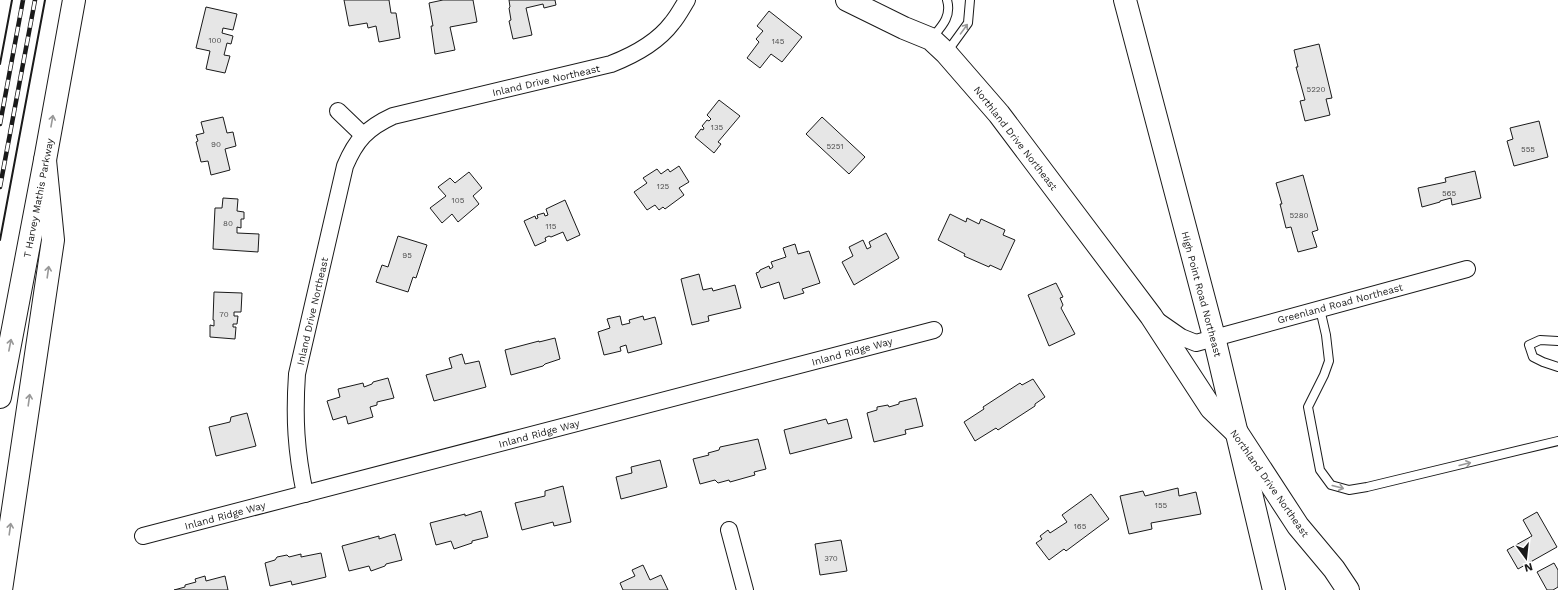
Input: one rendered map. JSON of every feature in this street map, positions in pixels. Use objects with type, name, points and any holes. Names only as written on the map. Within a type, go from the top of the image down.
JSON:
[{"type":"main road","name":"T Harvey Mathis Parkway","points":[[0,397],[46,160],[74,0]]},
{"type":"main road","name":"Northland Drive Northeast","points":[[847,0],[904,28],[931,39],[946,53],[999,114],[1151,316],[1211,408],[1238,434],[1298,526],[1334,569],[1348,590]]},
{"type":"main road","name":"High Point Road Northeast","points":[[1125,0],[1214,337],[1274,590]]},
{"type":"main road","points":[[1,590],[53,240],[46,160]]},
{"type":"street","name":"Inland Drive Northeast","points":[[305,494],[299,464],[296,434],[295,404],[297,374],[345,166],[352,150],[363,135],[377,124],[393,116],[611,64],[631,56],[648,46],[671,25],[687,0]]},
{"type":"street","points":[[338,111],[363,135]]},
{"type":"street","name":"Greenland Road Northeast","points":[[1214,337],[1467,269]]},
{"type":"street","name":"Northland Drive Northeast","points":[[1151,316],[1181,337],[1196,343],[1214,337]]},
{"type":"street","name":"Inland Ridge Way","points":[[143,536],[934,330]]},
{"type":"street","points":[[729,530],[745,590]]},
{"type":"lane","points":[[931,39],[945,22],[949,7],[947,0]]},
{"type":"lane","points":[[946,53],[968,23],[970,0]]},
{"type":"lane","points":[[1320,308],[1326,336],[1329,361],[1308,408],[1320,470],[1331,485],[1349,490],[1367,488],[1558,441]]},
{"type":"lane","points":[[1558,341],[1540,340],[1530,345],[1533,357],[1558,367]]},
{"type":"building","points":[[344,0],[389,0],[391,13],[396,13],[400,38],[379,42],[376,26],[368,28],[367,23],[349,26]]},
{"type":"building","points":[[443,0],[473,0],[477,22],[450,27],[455,50],[435,54],[431,26],[433,26],[429,3]]},
{"type":"building","points":[[509,0],[555,0],[556,5],[544,8],[543,4],[526,8],[532,35],[513,39],[509,21],[511,20]]},
{"type":"building","points":[[206,7],[237,14],[233,30],[223,28],[222,33],[233,36],[231,44],[227,43],[224,55],[230,56],[225,73],[206,69],[210,51],[196,48]]},
{"type":"building","points":[[769,11],[802,37],[782,62],[771,54],[760,68],[747,58],[759,42],[756,39],[763,31],[757,26]]},
{"type":"building","points":[[1319,44],[1332,98],[1326,99],[1330,115],[1305,121],[1300,101],[1305,100],[1296,67],[1298,67],[1294,50]]},
{"type":"building","points":[[719,100],[740,116],[718,142],[721,144],[714,153],[695,137],[701,129],[703,130],[704,128],[702,126],[707,120],[709,121],[711,119],[707,115]]},
{"type":"building","points":[[223,117],[227,133],[233,132],[236,146],[225,149],[230,170],[211,175],[208,161],[201,162],[196,142],[198,141],[196,135],[204,133],[201,122]]},
{"type":"building","points":[[822,117],[865,157],[849,174],[806,134]]},
{"type":"building","points":[[1539,121],[1548,157],[1514,166],[1507,141],[1513,139],[1510,128]]},
{"type":"building","points":[[679,166],[689,182],[679,188],[684,195],[665,209],[663,207],[659,210],[655,205],[647,210],[634,192],[647,183],[643,178],[657,169],[661,174],[668,169],[670,172]]},
{"type":"building","points":[[1475,171],[1481,198],[1452,205],[1451,198],[1422,207],[1418,188],[1446,182],[1445,178]]},
{"type":"building","points":[[469,172],[482,188],[473,196],[479,204],[458,222],[452,214],[442,223],[430,208],[446,196],[438,187],[450,178],[455,183]]},
{"type":"building","points":[[1303,175],[1318,230],[1312,232],[1317,247],[1298,252],[1291,227],[1286,228],[1280,204],[1282,204],[1276,183]]},
{"type":"building","points":[[223,198],[238,199],[237,211],[244,212],[244,219],[241,219],[241,228],[237,227],[237,233],[259,234],[258,252],[213,249],[215,208],[222,208]]},
{"type":"building","points":[[565,200],[580,235],[567,241],[563,232],[545,238],[546,241],[535,246],[524,221],[535,216],[536,219],[538,218],[537,215],[544,213],[545,216],[548,215],[546,209]]},
{"type":"building","points":[[950,214],[966,222],[967,218],[979,224],[981,219],[1005,230],[1003,235],[1015,240],[1001,270],[990,265],[989,267],[964,256],[965,254],[938,240]]},
{"type":"building","points":[[886,233],[899,258],[854,285],[842,262],[853,256],[849,247],[863,240],[867,249],[871,247],[869,242]]},
{"type":"building","points":[[398,236],[427,245],[416,278],[413,277],[408,292],[376,282],[382,265],[388,267]]},
{"type":"building","points":[[795,244],[798,254],[809,251],[820,283],[802,289],[804,293],[784,299],[779,282],[761,288],[756,273],[769,266],[770,269],[773,267],[771,262],[786,257],[783,248]]},
{"type":"building","points":[[699,274],[703,290],[712,288],[713,291],[735,285],[741,308],[708,316],[709,321],[692,325],[681,279]]},
{"type":"building","points":[[1056,283],[1063,297],[1060,298],[1063,305],[1061,308],[1075,334],[1049,346],[1028,295]]},
{"type":"building","points":[[214,292],[242,293],[241,312],[234,312],[234,316],[238,316],[237,324],[233,324],[233,327],[236,327],[235,339],[210,337],[210,325],[214,326]]},
{"type":"building","points":[[620,316],[622,325],[630,323],[629,320],[643,316],[644,320],[655,317],[662,344],[628,353],[626,345],[620,347],[621,351],[604,355],[598,332],[610,328],[607,319]]},
{"type":"building","points":[[555,338],[560,359],[543,366],[511,375],[505,350]]},
{"type":"building","points":[[462,354],[465,364],[479,361],[486,387],[434,401],[426,375],[452,368],[449,358]]},
{"type":"building","points":[[388,378],[394,398],[377,402],[377,405],[370,407],[373,417],[348,424],[346,416],[333,420],[327,401],[340,397],[338,389],[363,383],[364,387],[372,384],[373,382]]},
{"type":"building","points":[[1033,379],[1045,397],[1035,404],[1035,406],[998,430],[996,428],[975,441],[964,422],[984,409],[983,407],[1020,383],[1022,385]]},
{"type":"building","points":[[916,398],[923,426],[905,430],[906,434],[874,442],[867,413],[877,410],[877,407],[888,405],[889,407],[899,404],[899,402]]},
{"type":"building","points":[[247,413],[256,446],[216,456],[209,427],[230,422],[231,417]]},
{"type":"building","points":[[826,419],[828,424],[847,419],[852,438],[790,454],[784,430]]},
{"type":"building","points":[[758,439],[766,469],[754,472],[755,475],[730,482],[729,480],[718,483],[715,480],[700,484],[693,459],[709,455],[708,453],[719,450],[720,447]]},
{"type":"building","points":[[660,460],[667,487],[621,499],[616,477],[632,473],[631,467]]},
{"type":"building","points":[[563,486],[571,522],[554,526],[553,522],[522,530],[515,503],[545,496],[545,491]]},
{"type":"building","points":[[1178,488],[1179,496],[1196,492],[1201,514],[1151,523],[1152,529],[1129,534],[1120,496],[1143,491],[1145,496]]},
{"type":"building","points":[[1091,494],[1109,519],[1066,551],[1064,549],[1049,560],[1036,543],[1042,539],[1040,536],[1048,530],[1050,533],[1067,522],[1062,515]]},
{"type":"building","points":[[481,511],[488,537],[472,541],[472,543],[454,549],[451,541],[436,545],[430,523],[465,514],[465,516]]},
{"type":"building","points":[[1537,512],[1557,547],[1518,569],[1507,550],[1532,536],[1523,520]]},
{"type":"building","points":[[395,534],[402,560],[386,564],[385,566],[371,571],[369,566],[349,571],[342,546],[379,536],[379,539]]},
{"type":"building","points":[[841,540],[847,571],[820,575],[815,544]]},
{"type":"building","points":[[321,553],[326,577],[292,585],[291,581],[270,586],[265,563],[275,560],[277,557],[287,555],[289,557],[301,554],[301,557]]},
{"type":"building","points":[[1554,563],[1558,570],[1558,587],[1553,590],[1547,590],[1537,572]]},
{"type":"building","points":[[643,565],[650,580],[661,575],[668,590],[623,590],[620,583],[635,576],[632,570]]},
{"type":"building","points":[[205,576],[206,581],[225,576],[228,590],[174,590],[185,587],[185,585],[196,582],[195,579]]},
{"type":"railway","points":[[0,124],[23,0]]},
{"type":"railway","points":[[0,187],[35,0]]},
{"type":"wall","points":[[0,64],[12,0]]},
{"type":"wall","points":[[0,240],[45,0]]}]
